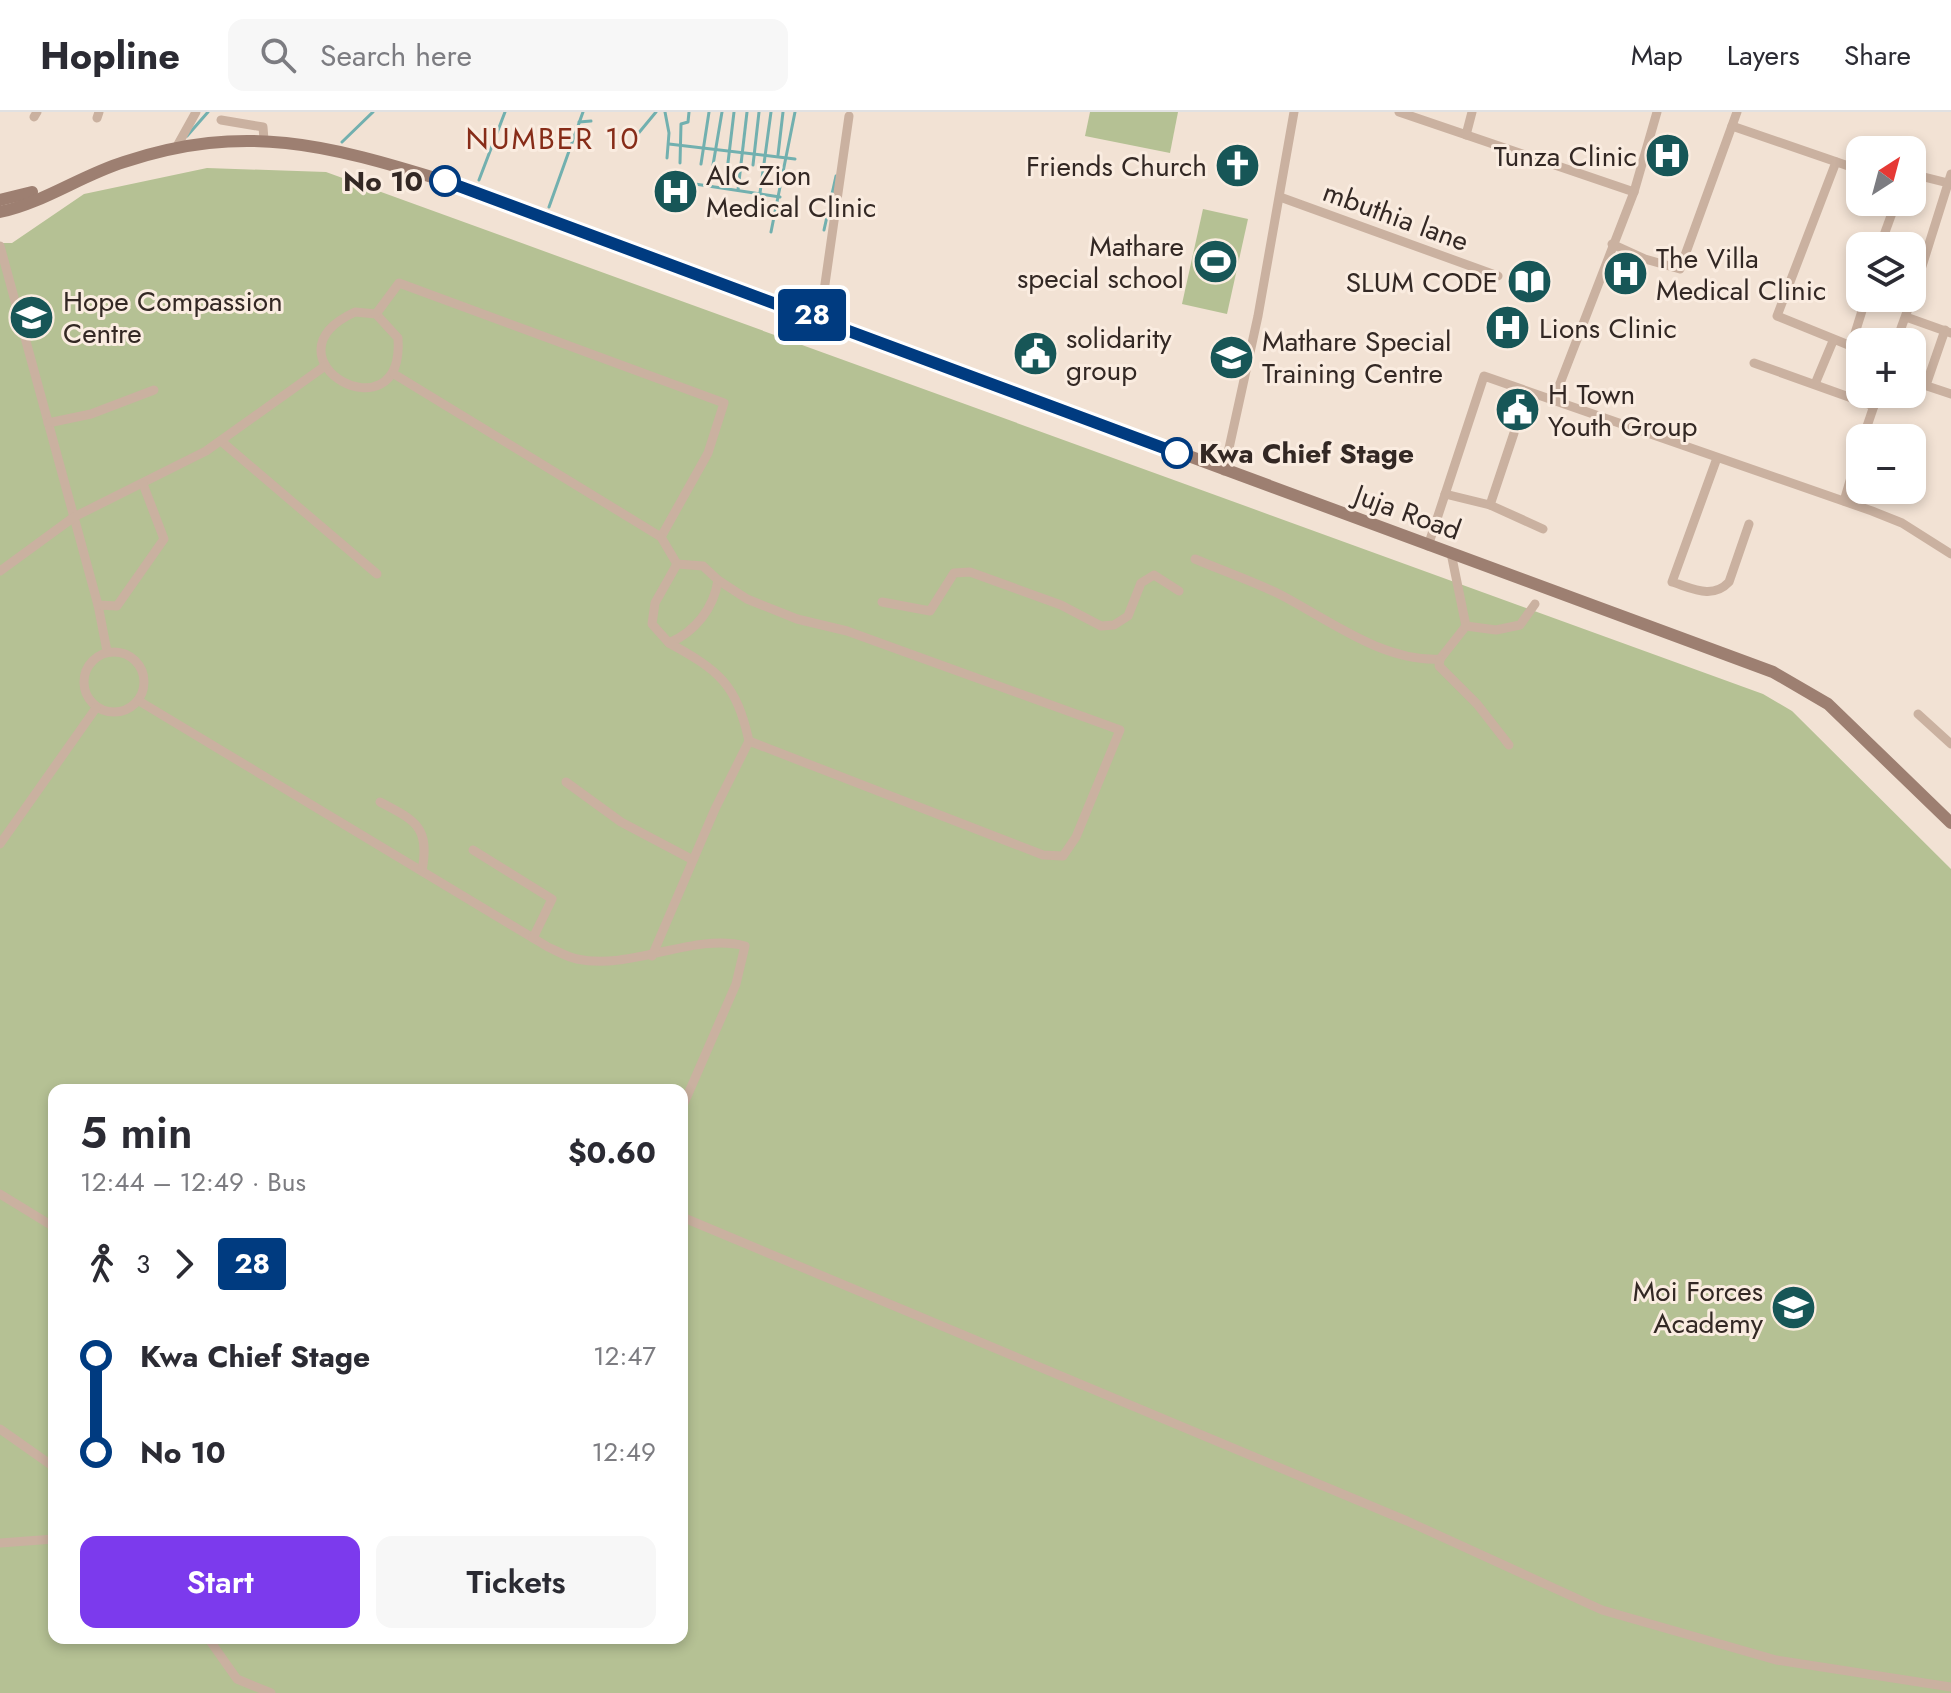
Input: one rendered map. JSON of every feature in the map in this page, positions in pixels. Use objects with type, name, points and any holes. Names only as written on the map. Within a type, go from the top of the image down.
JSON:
[{"type":"main road","name":"Juja Road","points":[[74,181],[125,161],[176,148],[233,140],[264,140],[344,150],[445,181],[1788,678],[1818,696],[1842,716],[1951,823]]},
{"type":"main road","points":[[0,200],[74,181]]},
{"type":"main road","points":[[0,212],[74,181]]},
{"type":"street","points":[[176,148],[196,112]]},
{"type":"street","points":[[1224,471],[1280,197],[1294,112]]},
{"type":"street","points":[[1399,112],[1634,192]]},
{"type":"street","points":[[1466,135],[1472,112]]},
{"type":"street","points":[[1554,399],[1634,192],[1657,112]]},
{"type":"street","points":[[1612,244],[1645,259],[1680,269],[1737,112]]},
{"type":"street","points":[[820,319],[849,116]]},
{"type":"street","points":[[221,120],[263,127],[264,140]]},
{"type":"street","points":[[1732,126],[1846,165]]},
{"type":"street","points":[[1836,162],[1777,314],[1782,320],[1849,345],[1854,343],[1862,312]]},
{"type":"street","points":[[1926,176],[1950,179],[1926,254]]},
{"type":"street","name":"mbuthia lane","points":[[1280,197],[1498,276]]},
{"type":"street","points":[[0,246],[98,605],[107,651]]},
{"type":"street","points":[[376,314],[399,283],[724,403],[708,453],[661,537]]},
{"type":"street","points":[[355,312],[376,314],[398,338],[400,358],[394,374],[379,386],[362,390],[340,381],[325,366],[320,346],[327,331],[355,312]]},
{"type":"street","points":[[1902,328],[1908,312]]},
{"type":"street","points":[[1906,317],[1948,331],[1926,385],[1951,394]]},
{"type":"street","points":[[1815,384],[1833,341]]},
{"type":"street","points":[[1754,363],[1846,396]]},
{"type":"street","points":[[0,571],[74,517],[221,441],[325,366]]},
{"type":"street","points":[[394,374],[661,537],[677,564]]},
{"type":"street","points":[[1428,546],[1484,376],[1902,523],[1951,554]]},
{"type":"street","points":[[48,423],[91,414],[154,390]]},
{"type":"street","points":[[1490,505],[1514,433]]},
{"type":"street","points":[[221,441],[377,574]]},
{"type":"street","points":[[1717,458],[1672,582],[1707,593],[1722,589],[1729,582],[1749,524]]},
{"type":"street","points":[[98,605],[117,606],[164,539],[143,484]]},
{"type":"street","points":[[1445,494],[1490,505],[1543,529]]},
{"type":"street","points":[[1844,501],[1846,494]]},
{"type":"street","points":[[1451,553],[1466,626],[1440,659],[1439,666],[1477,704],[1509,745]]},
{"type":"street","points":[[1195,559],[1279,595],[1392,651],[1422,660],[1440,659]]},
{"type":"street","points":[[677,564],[703,566],[747,599],[797,619],[847,631],[1120,730],[1076,837],[1063,856],[1043,855],[749,741]]},
{"type":"street","points":[[652,956],[749,741],[741,706],[728,683],[709,665],[669,643],[652,624],[655,603],[677,564]]},
{"type":"street","points":[[882,602],[930,611],[954,573],[970,572],[1061,605],[1101,626],[1114,625],[1128,616],[1141,583],[1154,575],[1179,591]]},
{"type":"street","points":[[669,643],[689,634],[715,597],[718,580]]},
{"type":"street","points":[[1466,626],[1496,630],[1520,625],[1535,604]]},
{"type":"street","points":[[107,651],[122,652],[135,659],[143,672],[145,687],[139,701],[119,713],[96,708],[86,697],[83,683],[85,669],[94,658],[107,651]]},
{"type":"street","points":[[139,701],[533,938],[577,959],[652,956],[713,945],[745,946],[736,984],[688,1094]]},
{"type":"street","points":[[0,844],[96,708]]},
{"type":"street","points":[[1918,714],[1951,744]]},
{"type":"street","points":[[566,782],[621,822],[693,860]]},
{"type":"street","points":[[380,802],[415,820],[427,846],[422,871]]},
{"type":"street","points":[[473,850],[552,899],[533,938]]},
{"type":"street","points":[[0,1194],[48,1223]]},
{"type":"street","points":[[688,1220],[1407,1521],[1602,1610],[1776,1660],[1951,1687]]},
{"type":"street","points":[[0,1429],[48,1463]]},
{"type":"street","points":[[0,1543],[48,1539]]},
{"type":"street","points":[[212,1644],[237,1679],[271,1693]]},
{"type":"green space","points":[[1090,112],[1178,112],[1170,153],[1085,136]]},
{"type":"green space","points":[[207,168],[326,172],[1763,694],[1792,711],[1951,869],[1951,1693],[0,1693],[0,243],[12,243],[84,194]]},
{"type":"green space","name":"Mathare special school","points":[[1203,209],[1248,219],[1227,314],[1182,304]]},
{"type":"waterway","points":[[187,136],[208,112]]},
{"type":"waterway","points":[[342,142],[373,112]]},
{"type":"waterway","points":[[479,180],[505,112]]},
{"type":"waterway","points":[[549,207],[583,112]]},
{"type":"waterway","points":[[637,135],[656,112]]},
{"type":"waterway","points":[[665,112],[669,133],[667,158]]},
{"type":"waterway","points":[[680,163],[681,124],[688,122],[689,112]]},
{"type":"waterway","points":[[701,164],[709,112]]},
{"type":"waterway","points":[[713,165],[722,112]]},
{"type":"waterway","points":[[725,188],[734,112]]},
{"type":"waterway","points":[[738,190],[747,112]]},
{"type":"waterway","points":[[753,165],[759,112]]},
{"type":"waterway","points":[[760,193],[771,112]]},
{"type":"waterway","points":[[778,155],[783,112]]},
{"type":"waterway","points":[[771,232],[795,112]]},
{"type":"waterway","points":[[579,122],[591,121]]},
{"type":"waterway","points":[[669,144],[795,159]]},
{"type":"waterway","points":[[824,230],[836,176]]},
{"type":"waterway","points":[[695,184],[780,197]]},
{"type":"bus line","name":"28","points":[[445,181],[535,211],[598,238],[1177,453]]},
{"type":"place","name":"Tunza Clinic","points":[[1668,156]]},
{"type":"place","name":"Friends Church","points":[[1238,166]]},
{"type":"place","name":"No 10","points":[[445,181]]},
{"type":"place","name":"AIC Zion Medical Clinic","points":[[675,191]]},
{"type":"place","name":"Mathare special school","points":[[1215,262]]},
{"type":"place","name":"The Villa Medical Clinic","points":[[1625,274]]},
{"type":"place","name":"SLUM CODE","points":[[1529,282]]},
{"type":"place","name":"Hope Compassion Centre","points":[[32,317]]},
{"type":"place","name":"Lions Clinic","points":[[1508,328]]},
{"type":"place","name":"solidarity group","points":[[1035,354]]},
{"type":"place","name":"Mathare Special Training Centre","points":[[1231,357]]},
{"type":"place","name":"H Town Youth Group","points":[[1517,410]]},
{"type":"place","name":"Kwa Chief Stage","points":[[1177,453]]},
{"type":"place","name":"Moi Forces Academy","points":[[1794,1307]]},
{"type":"district","name":"NUMBER 10","points":[[553,139]]}]
